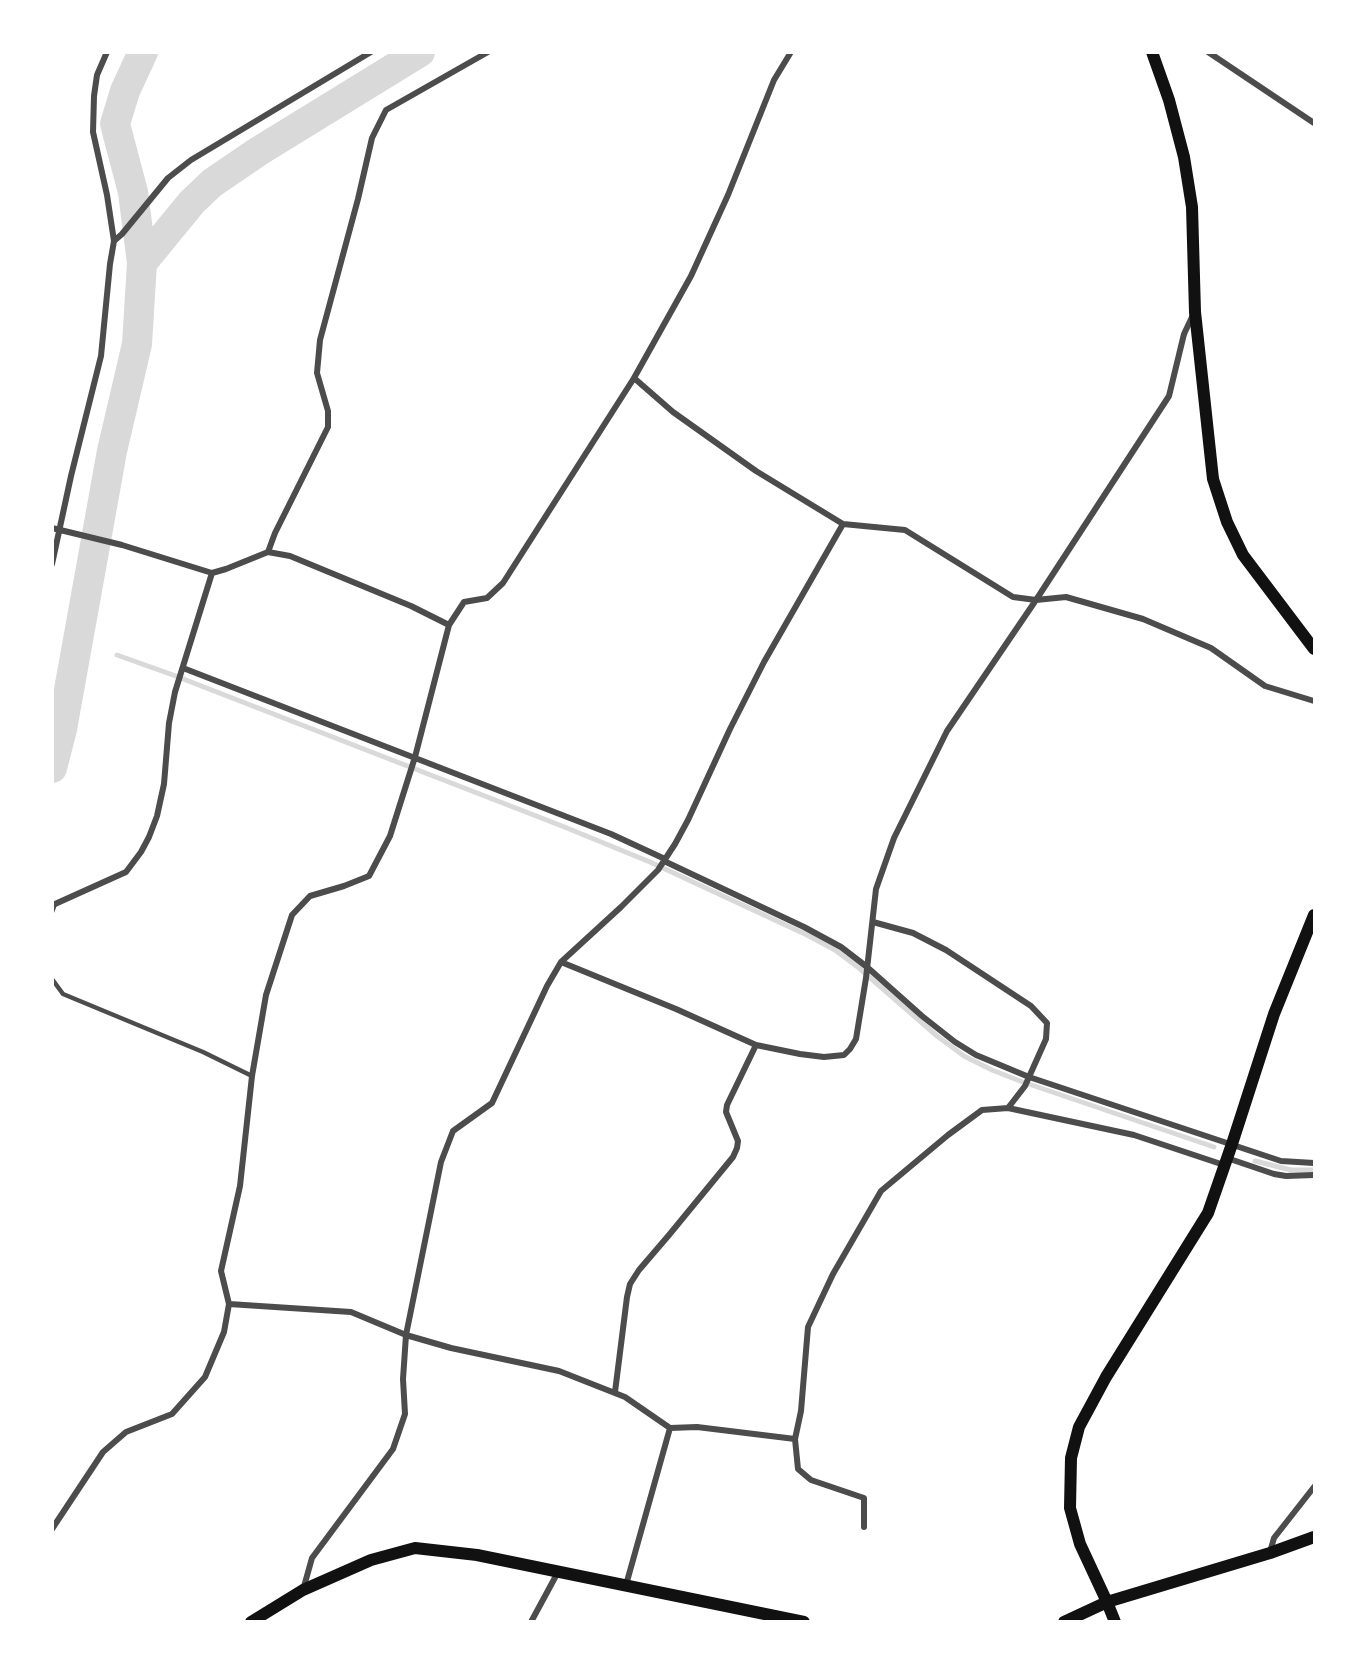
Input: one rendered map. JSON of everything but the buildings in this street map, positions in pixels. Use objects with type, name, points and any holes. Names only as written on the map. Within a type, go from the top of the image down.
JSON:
[{"type":"main road","points":[[1152,52],[1184,157],[1192,207],[1195,312],[1213,479],[1227,522],[1243,555],[1314,649]]},
{"type":"main road","points":[[1115,1622],[1080,1544],[1070,1508],[1073,1447],[1079,1427],[1106,1377],[1208,1213],[1274,1014],[1314,915]]},
{"type":"main road","points":[[1064,1622],[1107,1602],[1314,1537]]},
{"type":"main road","points":[[251,1622],[303,1590],[372,1560],[415,1548],[477,1555],[804,1622]]},
{"type":"street","points":[[52,564],[63,530],[71,476],[102,356],[114,241],[107,195],[93,132],[97,75],[107,52]]},
{"type":"street","points":[[114,241],[168,178],[191,160],[371,52]]},
{"type":"street","points":[[268,552],[275,533],[328,427],[328,411],[317,373],[320,340],[372,138],[386,110],[488,52]]},
{"type":"street","points":[[52,1529],[103,1452],[126,1432],[172,1414],[205,1377],[224,1332],[229,1304],[221,1270],[240,1186],[252,1076],[266,994],[292,915],[310,896],[369,876],[390,836],[413,764],[449,624],[464,602],[487,598],[503,583],[634,378],[691,276],[728,195],[774,80],[791,52]]},
{"type":"street","points":[[1208,52],[1314,123]]},
{"type":"street","points":[[561,962],[756,1045],[824,1058],[844,1055],[850,1049],[856,1039],[867,972],[876,889],[894,838],[947,731],[1036,600],[1169,396],[1184,334],[1195,312]]},
{"type":"street","points":[[634,378],[673,412],[756,471],[843,524],[905,530],[1013,597],[1036,600],[1066,597],[1143,619],[1210,648],[1265,686],[1314,701]]},
{"type":"street","points":[[303,1590],[312,1558],[393,1449],[405,1414],[403,1379],[406,1335],[441,1162],[453,1131],[492,1103],[547,986],[561,962],[621,907],[662,863],[688,820],[764,662],[843,524]]},
{"type":"street","points":[[52,528],[122,545],[212,573],[268,552],[290,556],[449,624]]},
{"type":"street","points":[[55,904],[126,872],[149,837],[157,816],[164,784],[169,723],[212,573]]},
{"type":"street","points":[[181,675],[413,764],[611,834],[662,863],[804,927],[841,947],[867,972],[955,1042],[1028,1081],[1281,1161],[1314,1163]]},
{"type":"street","points":[[873,922],[913,933],[946,950],[1031,1006],[1047,1023],[1046,1039],[1028,1081],[1008,1108]]},
{"type":"street","points":[[615,1392],[630,1284],[639,1270],[734,1157],[738,1141],[726,1112],[727,1105],[756,1045]]},
{"type":"street","points":[[864,1527],[864,1498],[811,1480],[798,1469],[795,1439],[801,1411],[808,1327],[833,1274],[881,1191],[948,1135],[982,1110],[1008,1108],[1134,1135],[1274,1174],[1314,1175]]},
{"type":"street","points":[[229,1304],[351,1312],[406,1335],[451,1348],[559,1371],[625,1397],[670,1428],[697,1426],[795,1439]]},
{"type":"street","points":[[626,1585],[670,1428]]},
{"type":"street","points":[[1270,1552],[1274,1538],[1314,1487]]},
{"type":"street","points":[[531,1622],[559,1572]]},
{"type":"lane","points":[[52,912],[55,904]]},
{"type":"lane","points":[[52,979],[63,994],[203,1052],[252,1076]]},
{"type":"waterway","points":[[52,768],[62,729],[112,451],[137,344],[142,263],[133,192],[115,124],[125,91],[143,52]]},
{"type":"waterway","points":[[142,263],[192,202],[212,183],[259,151],[420,52]]},
{"type":"waterway","points":[[117,655],[650,862],[835,950],[964,1056],[1020,1081],[1214,1147]]},
{"type":"waterway","points":[[1255,1161],[1291,1170],[1314,1170]]}]
